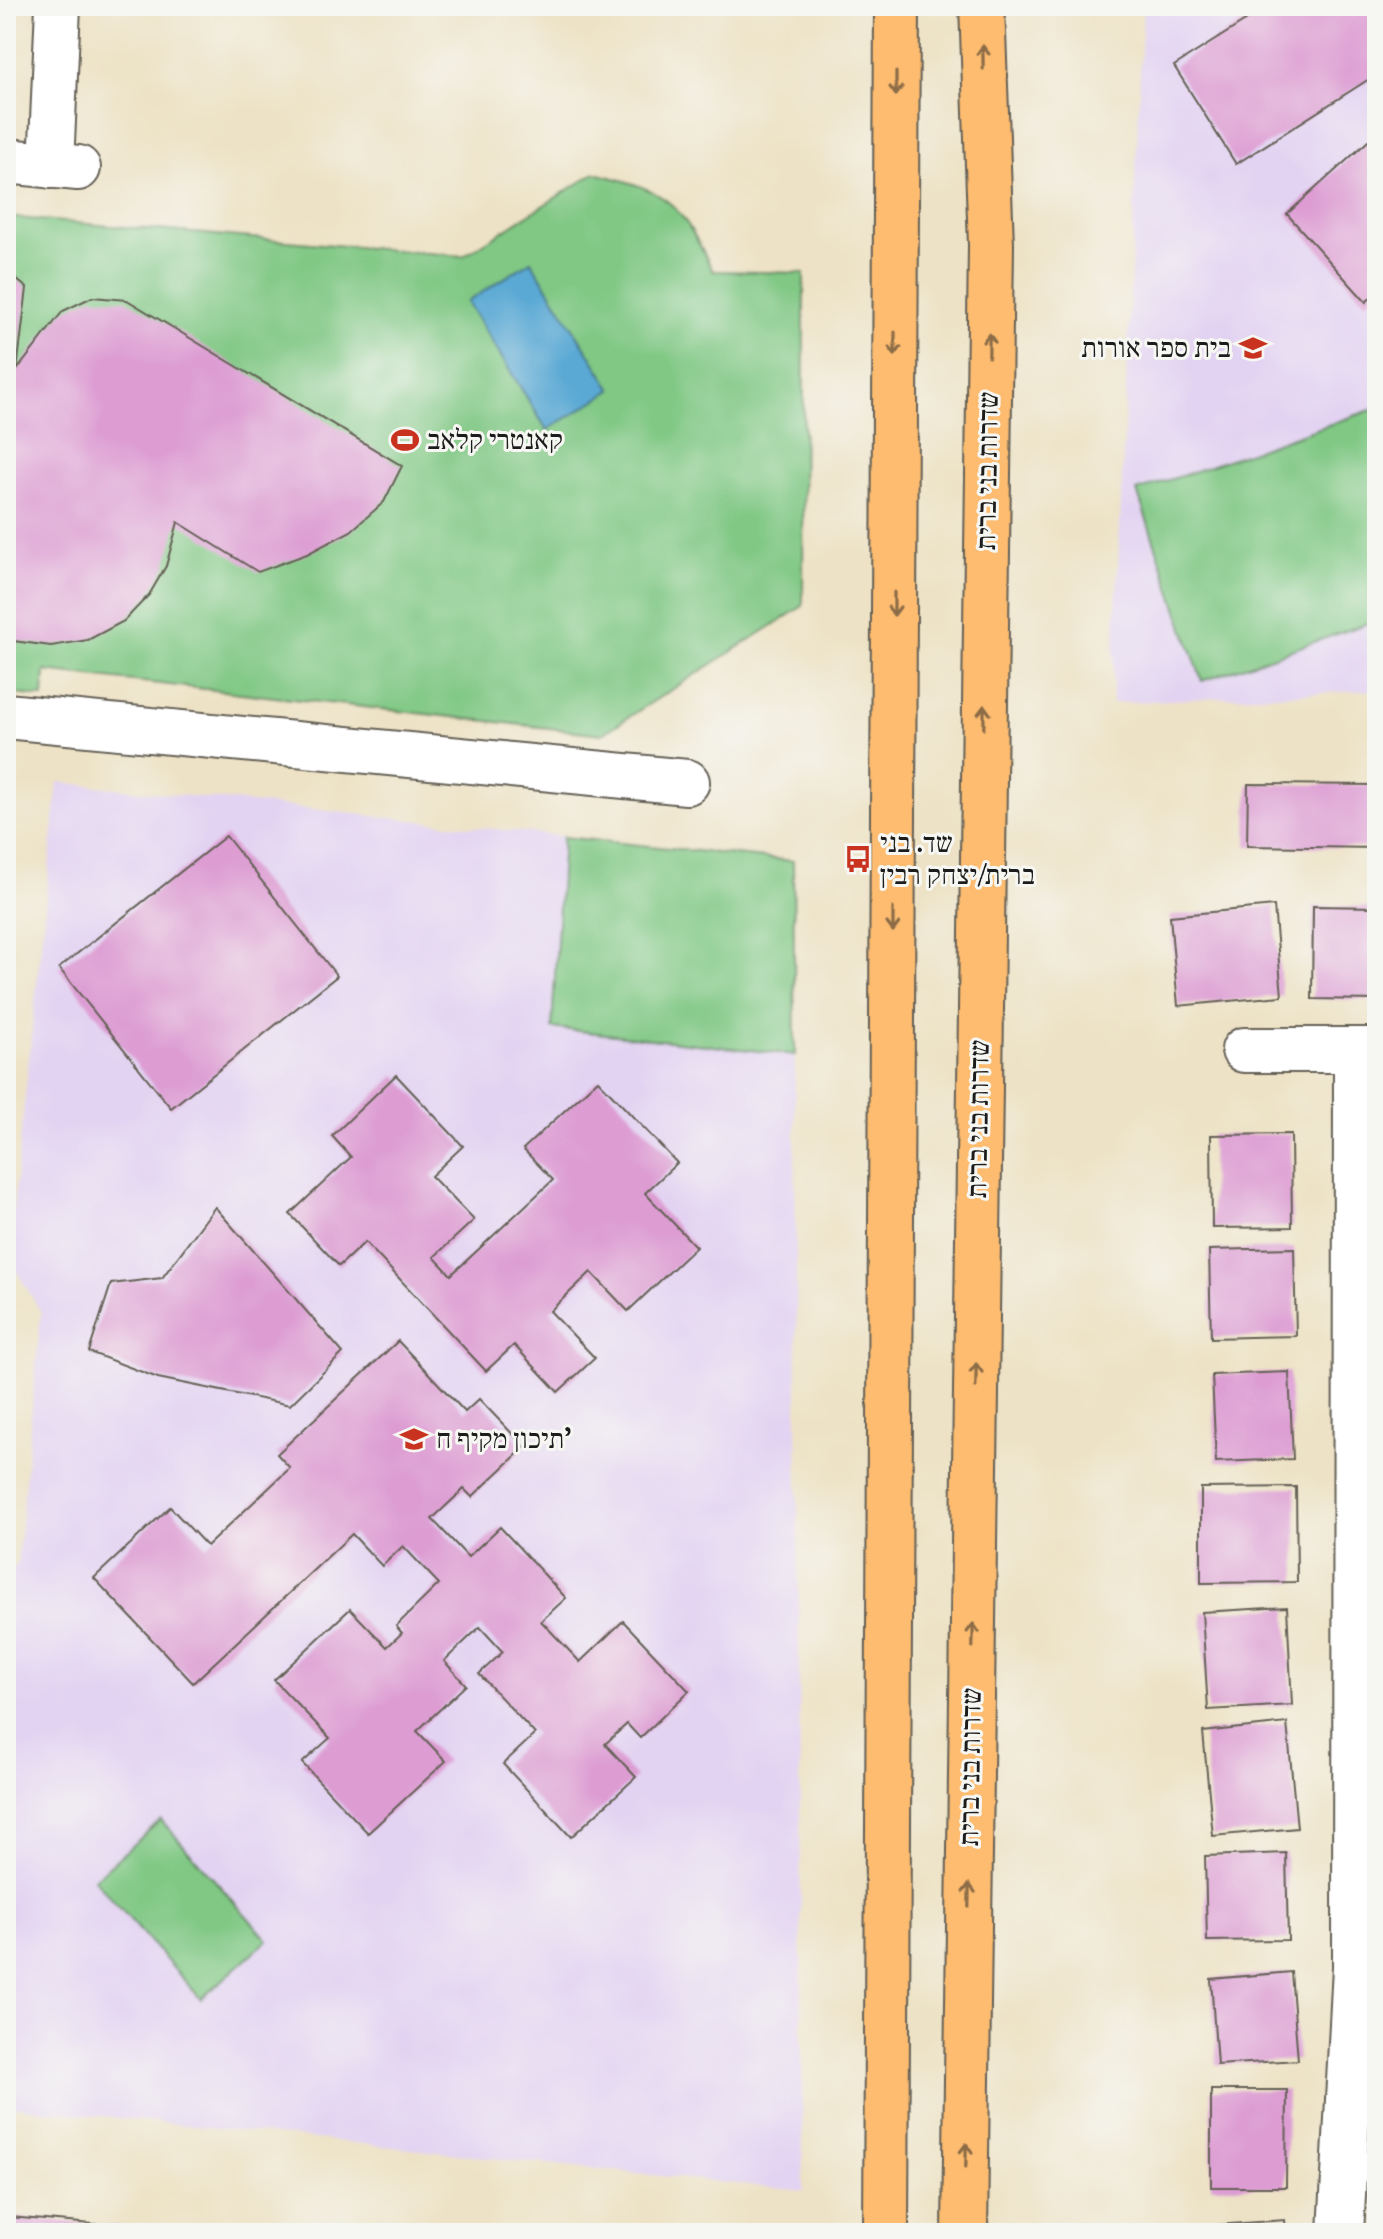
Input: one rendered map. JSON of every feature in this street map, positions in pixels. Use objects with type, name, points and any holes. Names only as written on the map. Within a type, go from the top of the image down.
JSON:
[{"type":"main road","points":[[886,2233],[897,6]]},
{"type":"main road","name":"שדרות בני ברית","points":[[965,2233],[991,245],[982,6]]},
{"type":"street","points":[[6,161],[64,167],[58,6]]},
{"type":"street","points":[[6,716],[687,782]]},
{"type":"street","points":[[1244,1050],[1367,1050],[1366,1967],[1341,2233]]},
{"type":"shaded area","name":"בית ספר אורות","points":[[1143,6],[1377,6],[1377,690],[1112,703]]},
{"type":"shaded area","name":"תיכון מקיף ח'","points":[[58,782],[793,861],[803,2191],[6,2106],[6,1573],[17,1565],[41,1312],[8,1257]]},
{"type":"green space","name":"קאנטרי קלאב","points":[[595,173],[641,187],[670,203],[691,229],[713,271],[804,273],[803,606],[602,734],[45,671],[43,697],[6,693],[6,217],[463,256]]},
{"type":"green space","points":[[1377,408],[1377,620],[1202,681],[1137,491]]},
{"type":"green space","points":[[563,837],[793,861],[795,1055],[552,1028]]},
{"type":"green space","points":[[161,1820],[268,1940],[201,1999],[94,1879]]},
{"type":"water","points":[[531,261],[612,390],[547,430],[467,302]]},
{"type":"building","points":[[1269,6],[1377,6],[1377,74],[1236,164],[1174,66]]},
{"type":"building","points":[[1377,133],[1377,292],[1366,302],[1287,214]]},
{"type":"building","points":[[6,271],[27,288],[17,370],[63,311],[92,297],[127,300],[402,466],[384,502],[351,531],[307,554],[258,572],[178,522],[166,566],[149,595],[124,621],[88,640],[51,646],[6,640]]},
{"type":"building","points":[[1248,784],[1377,785],[1377,848],[1247,846]]},
{"type":"building","points":[[226,836],[337,976],[171,1108],[59,968]]},
{"type":"building","points":[[1274,906],[1282,996],[1178,1006],[1170,916]]},
{"type":"building","points":[[1313,906],[1377,907],[1377,1000],[1312,999]]},
{"type":"building","points":[[396,1075],[463,1146],[431,1176],[474,1220],[434,1257],[451,1275],[553,1180],[523,1149],[598,1080],[677,1163],[645,1193],[696,1247],[628,1311],[591,1272],[550,1311],[595,1358],[558,1392],[514,1345],[486,1371],[365,1242],[339,1266],[290,1214],[351,1157],[332,1136]]},
{"type":"building","points":[[1291,1134],[1292,1227],[1212,1228],[1211,1135]]},
{"type":"building","points":[[215,1207],[343,1353],[290,1405],[158,1378],[89,1352],[111,1284],[162,1278]]},
{"type":"building","points":[[1294,1248],[1296,1336],[1211,1338],[1209,1250]]},
{"type":"building","points":[[398,1341],[465,1412],[479,1399],[525,1447],[472,1497],[464,1489],[432,1519],[468,1557],[500,1527],[566,1598],[541,1621],[580,1662],[623,1621],[689,1691],[640,1738],[627,1724],[605,1744],[636,1777],[571,1837],[503,1764],[535,1734],[479,1674],[503,1652],[480,1627],[444,1661],[466,1685],[417,1731],[446,1761],[368,1833],[302,1763],[330,1738],[274,1680],[350,1609],[387,1647],[402,1633],[396,1626],[439,1584],[403,1546],[382,1566],[352,1534],[193,1683],[94,1578],[170,1507],[207,1546],[290,1468],[277,1454]]},
{"type":"building","points":[[1289,1372],[1293,1459],[1216,1462],[1212,1375]]},
{"type":"building","points":[[1296,1487],[1297,1582],[1201,1583],[1201,1488]]},
{"type":"building","points":[[1287,1607],[1292,1705],[1208,1710],[1202,1612]]},
{"type":"building","points":[[1287,1723],[1297,1828],[1213,1836],[1203,1732]]},
{"type":"building","points":[[1286,1853],[1288,1940],[1207,1941],[1205,1856]]},
{"type":"building","points":[[1291,1972],[1298,2060],[1217,2065],[1211,1979]]},
{"type":"building","points":[[1211,2090],[1287,2090],[1286,2187],[1211,2187]]},
{"type":"building","points":[[9,2217],[176,2231],[176,2233],[8,2233]]},
{"type":"building","points":[[1285,2220],[1286,2233],[1203,2233],[1203,2226]]},
{"type":"place","name":"בית ספר אורות","points":[[1253,348]]},
{"type":"place","name":"קאנטרי קלאב","points":[[405,440]]},
{"type":"place","name":"שד. בני ברית/יצחק רבין","points":[[858,859]]},
{"type":"place","name":"תיכון מקיף ח'","points":[[414,1439]]}]
